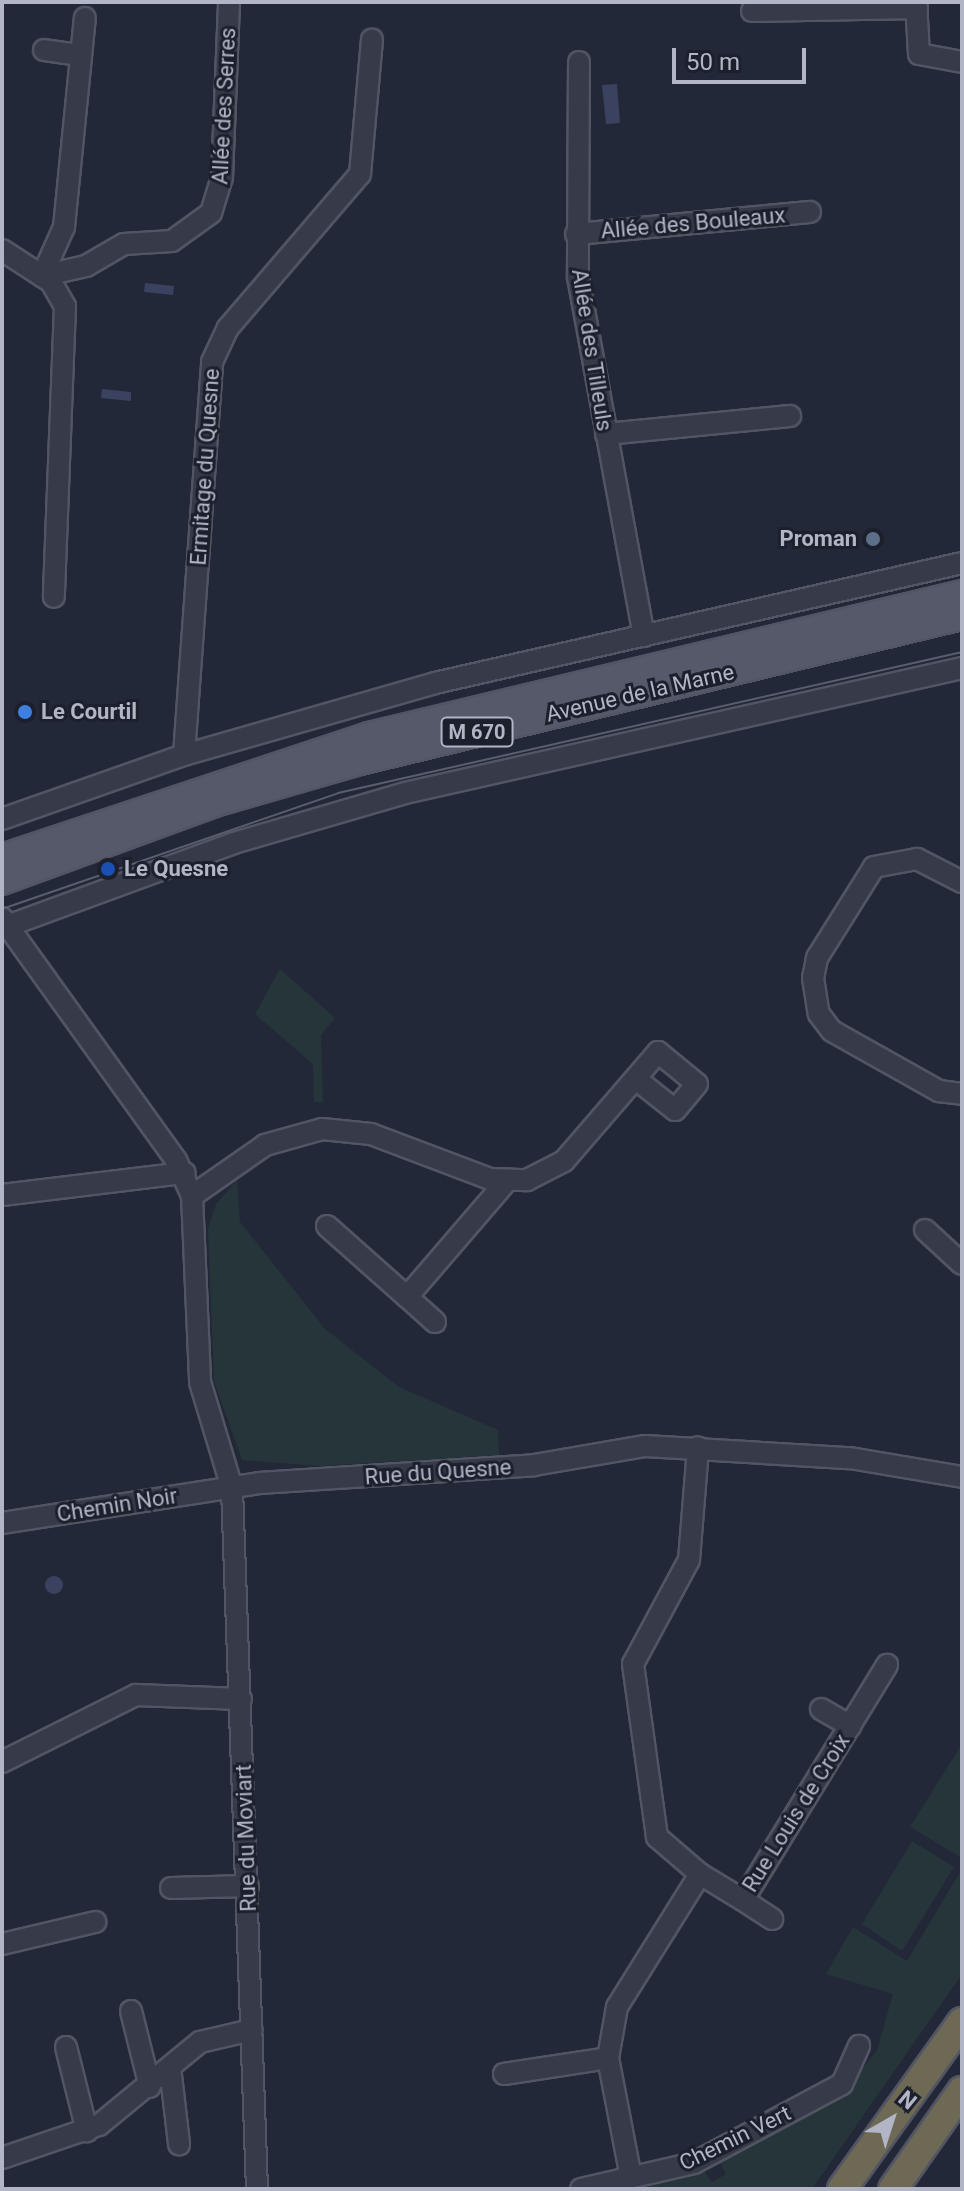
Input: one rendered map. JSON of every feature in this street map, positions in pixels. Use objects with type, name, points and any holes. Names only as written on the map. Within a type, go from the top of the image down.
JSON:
[{"type":"highway","points":[[845,2189],[962,2022]]},
{"type":"highway","points":[[893,2189],[962,2091]]},
{"type":"highway","points":[[911,2189],[962,2115]]},
{"type":"main road","name":"Avenue de la Marne","points":[[2,857],[369,735],[962,593]]},
{"type":"main road","name":"Avenue de la Marne","points":[[2,882],[215,804],[356,763],[962,617]]},
{"type":"street","name":"Allée des Serres","points":[[42,276],[86,266],[119,246],[172,241],[211,213],[222,178],[229,2]]},
{"type":"street","points":[[752,11],[916,5],[919,54],[962,62]]},
{"type":"street","points":[[42,276],[64,227],[85,18]]},
{"type":"street","name":"Ermitage du Quesne","points":[[184,755],[215,351],[360,174],[372,40]]},
{"type":"street","points":[[44,50],[81,55]]},
{"type":"street","name":"Allée des Tilleuls","points":[[579,62],[576,234],[606,434],[644,636]]},
{"type":"street","name":"Allée des Bouleaux","points":[[576,234],[810,212]]},
{"type":"street","points":[[2,250],[42,276],[62,297],[66,316],[54,597]]},
{"type":"street","points":[[606,434],[790,416]]},
{"type":"street","points":[[2,819],[184,755],[435,683],[962,563]]},
{"type":"street","name":"Avenue de la Marne","points":[[4,924],[234,843],[405,793],[962,668]]},
{"type":"street","points":[[962,882],[917,859],[874,867],[817,958],[813,978],[819,1014],[832,1031],[939,1091],[962,1094]]},
{"type":"street","points":[[4,924],[185,1173],[192,1196],[200,1382],[232,1488]]},
{"type":"street","points":[[407,1297],[506,1182],[564,1161],[636,1079]]},
{"type":"street","points":[[192,1196],[277,1139],[334,1128],[506,1182]]},
{"type":"street","points":[[2,1195],[185,1173]]},
{"type":"street","points":[[327,1226],[435,1322]]},
{"type":"street","points":[[925,1230],[962,1264]]},
{"type":"street","name":"Rue du Quesne","points":[[232,1488],[534,1465],[645,1446],[698,1447],[872,1461],[962,1477]]},
{"type":"street","name":"Rue Louis de Croix","points":[[698,1447],[689,1560],[633,1664],[657,1837],[700,1874],[772,1919]]},
{"type":"street","name":"Chemin Noir","points":[[2,1523],[232,1488]]},
{"type":"street","name":"Rue du Moviart","points":[[232,1488],[257,2189]]},
{"type":"street","name":"Rue Louis de Croix","points":[[743,1900],[887,1665]]},
{"type":"street","points":[[2,1762],[136,1695],[241,1699]]},
{"type":"street","name":"Rue Louis de Croix","points":[[821,1709],[850,1726]]},
{"type":"street","points":[[631,2177],[608,2058],[617,2007],[700,1874]]},
{"type":"street","points":[[171,1888],[248,1886]]},
{"type":"street","points":[[2,1944],[95,1922]]},
{"type":"street","points":[[131,2011],[150,2087]]},
{"type":"street","points":[[2,2158],[87,2131],[150,2087],[170,2067],[212,2036],[252,2030]]},
{"type":"street","name":"Chemin Vert","points":[[581,2189],[694,2163],[837,2087],[851,2074],[859,2046]]},
{"type":"street","points":[[66,2047],[87,2131]]},
{"type":"street","points":[[504,2074],[608,2058]]},
{"type":"street","points":[[170,2067],[179,2144]]},
{"type":"shaded area","points":[[280,969],[335,1018],[321,1035],[323,1102],[314,1102],[313,1064],[255,1014]]},
{"type":"shaded area","points":[[237,1180],[240,1222],[325,1329],[399,1387],[498,1430],[499,1455],[320,1466],[242,1460],[214,1381],[208,1229],[216,1204]]},
{"type":"shaded area","points":[[962,1744],[962,1858],[910,1827]]},
{"type":"shaded area","points":[[912,1841],[954,1867],[902,1951],[862,1924]]},
{"type":"shaded area","points":[[962,1869],[962,1974],[812,2189],[621,2189],[702,2168],[712,2182],[726,2174],[718,2160],[841,2097],[877,2050],[893,1994],[826,1974],[853,1927],[907,1961]]},
{"type":"water","points":[[617,84],[620,123],[606,124],[602,85]]},
{"type":"water","points":[[145,283],[174,286],[173,295],[144,292]]},
{"type":"water","points":[[102,389],[131,392],[131,401],[101,398]]},
{"type":"water","points":[[50,1576],[58,1576],[63,1585],[61,1592],[50,1594],[45,1589],[45,1581]]},
{"type":"tram line","points":[[2,909],[338,793],[962,652]]},
{"type":"place","name":"Proman","points":[[873,539]]},
{"type":"place","name":"Le Courtil","points":[[25,712]]},
{"type":"place","name":"Le Quesne","points":[[108,869]]}]
